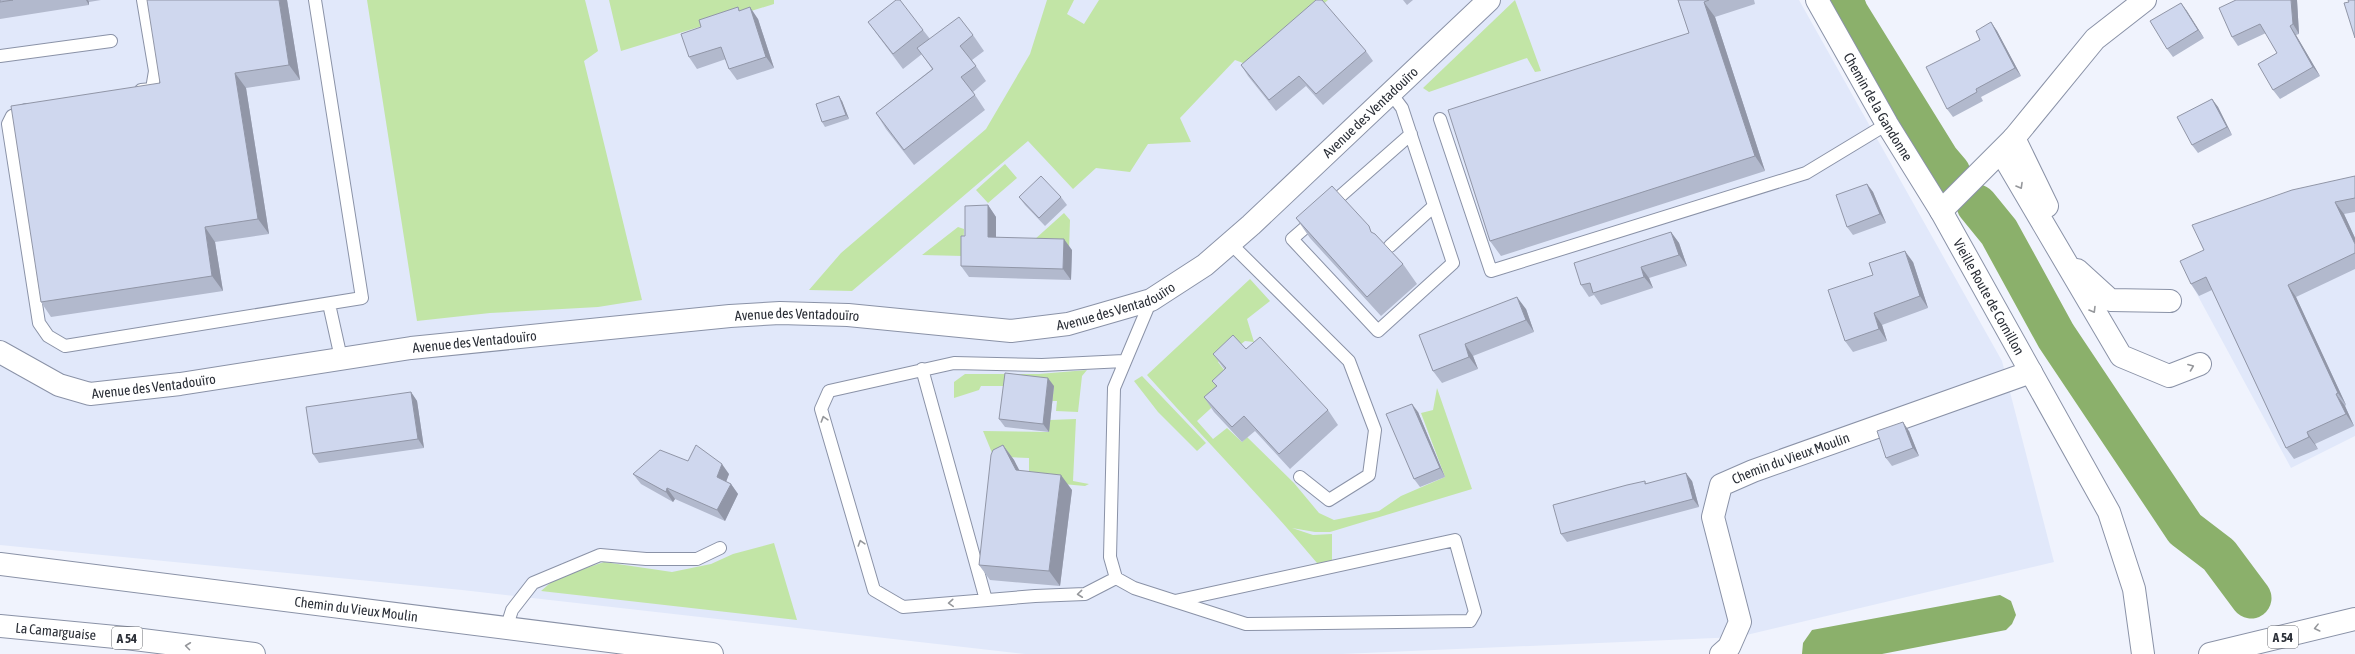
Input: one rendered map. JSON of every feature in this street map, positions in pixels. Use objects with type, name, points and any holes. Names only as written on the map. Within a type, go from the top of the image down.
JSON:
[{"type":"main road","name":"Avenue des Ventadouïro","points":[[0,352],[59,385],[90,394],[180,384],[411,348],[730,316],[780,313],[848,315],[1011,331],[1068,324],[1151,300],[1205,265],[1489,0]]},
{"type":"main road","name":"Chemin de la Gandonne","points":[[1817,0],[1887,124],[1941,211]]},
{"type":"main road","points":[[1941,211],[2008,145],[2095,39],[2146,0]]},
{"type":"main road","points":[[2008,145],[2078,272],[2110,300],[2170,301]]},
{"type":"main road","points":[[2008,145],[2121,356],[2169,376],[2200,364]]},
{"type":"main road","name":"Vieille Route de Cornillon","points":[[1941,211],[2109,512],[2134,589],[2143,654]]},
{"type":"main road","name":"Chemin du Vieux Moulin","points":[[1721,654],[1729,647],[1740,622],[1713,517],[1721,485],[1753,471],[2031,372]]},
{"type":"main road","name":"Chemin du Vieux Moulin","points":[[0,564],[712,654]]},
{"type":"main road","name":"A 54","points":[[2210,654],[2355,619]]},
{"type":"main road","name":"La Camarguaise","points":[[0,626],[126,638],[254,654]]},
{"type":"lane","points":[[129,92],[152,89],[155,71],[143,0]]},
{"type":"lane","points":[[39,108],[24,110],[12,116],[8,124],[39,323],[48,336],[65,346],[362,298],[315,0]]},
{"type":"lane","points":[[0,56],[111,41]]},
{"type":"lane","points":[[1390,92],[1402,108],[1411,134],[1453,263],[1378,331],[1292,239],[1411,134]]},
{"type":"lane","points":[[1440,119],[1491,272],[1806,173],[1887,124]]},
{"type":"lane","points":[[1390,246],[1434,206]]},
{"type":"lane","points":[[1230,243],[1349,361],[1375,430],[1369,475],[1329,500],[1300,477]]},
{"type":"lane","points":[[1151,300],[1124,361],[1114,388],[1110,557],[1116,578],[1134,588],[1246,624],[1470,622],[1475,612],[1455,540],[1175,601]]},
{"type":"lane","points":[[329,304],[341,358]]},
{"type":"lane","points":[[1116,578],[1085,594],[903,607],[874,590],[821,409],[829,391],[954,362],[1042,365],[1124,361]]},
{"type":"lane","points":[[922,369],[986,600]]},
{"type":"lane","points":[[506,629],[512,610],[533,583],[600,555],[646,559],[697,559],[720,548]]},
{"type":"shaded area","points":[[0,0],[1799,0],[2002,361],[2054,562],[1738,637],[1342,654],[1025,654],[462,590],[0,545]]},
{"type":"shaded area","points":[[367,0],[585,0],[598,51],[584,61],[642,300],[598,307],[490,313],[417,321]]},
{"type":"shaded area","points":[[609,0],[774,0],[774,4],[621,51]]},
{"type":"shaded area","points":[[1047,0],[1074,0],[1067,14],[1084,24],[1099,0],[1328,0],[1251,66],[1235,60],[1180,118],[1191,142],[1148,144],[1130,172],[1096,168],[1073,189],[1028,141],[852,291],[809,290],[841,253],[986,129],[1030,54]]},
{"type":"shaded area","points":[[1515,0],[1541,71],[1535,72],[1527,58],[1429,92],[1423,88]]},
{"type":"shaded area","points":[[1005,164],[1017,178],[988,203],[976,190]]},
{"type":"shaded area","points":[[2355,187],[2355,436],[2291,468],[2185,272],[2207,260],[2197,235]]},
{"type":"shaded area","points":[[1064,213],[1070,220],[1069,250],[1024,249]]},
{"type":"shaded area","points":[[958,227],[964,229],[963,256],[922,255]]},
{"type":"shaded area","points":[[1250,279],[1270,301],[1247,319],[1254,342],[1245,341],[1218,362],[1233,382],[1221,399],[1197,421],[1213,439],[1227,428],[1242,442],[1247,437],[1294,483],[1319,513],[1334,520],[1379,511],[1401,496],[1445,477],[1421,413],[1433,410],[1437,388],[1472,489],[1330,532],[1315,532],[1292,528],[1313,535],[1332,534],[1332,562],[1317,563],[1276,515],[1147,375]]},
{"type":"shaded area","points":[[1087,370],[1082,376],[1078,412],[1056,411],[1057,401],[1052,401],[1054,386],[981,386],[979,390],[954,398],[954,382],[965,374],[1039,374]]},
{"type":"shaded area","points":[[1142,376],[1206,443],[1197,451],[1158,412],[1134,381]]},
{"type":"shaded area","points":[[1076,419],[1073,481],[1089,484],[1085,486],[1029,481],[1029,458],[1007,457],[995,460],[983,431],[1048,432],[1050,420]]},
{"type":"shaded area","points":[[774,543],[797,620],[541,591],[556,578],[604,562],[672,572],[711,564],[733,554]]},
{"type":"shaded area","points":[[2000,595],[2011,601],[2016,615],[2012,624],[2006,630],[1882,654],[1802,654],[1803,643],[1812,630]]},
{"type":"building","points":[[0,0],[13,0],[0,2]]},
{"type":"building","points":[[147,0],[279,0],[289,65],[235,73],[258,219],[205,227],[212,276],[41,302],[11,106],[160,83]]},
{"type":"building","points":[[896,0],[900,0],[923,30],[893,54],[868,22]]},
{"type":"building","points":[[1316,0],[1322,0],[1366,51],[1316,94],[1299,76],[1269,100],[1241,65]]},
{"type":"building","points":[[1678,0],[1709,0],[1704,2],[1755,156],[1490,241],[1448,110],[1689,33]]},
{"type":"building","points":[[2236,0],[2291,0],[2293,24],[2290,26],[2313,67],[2273,90],[2258,64],[2277,53],[2260,24],[2232,37],[2219,8]]},
{"type":"building","points":[[2348,0],[2355,0],[2355,38],[2344,3],[2349,2]]},
{"type":"building","points":[[2181,3],[2198,30],[2167,49],[2150,21]]},
{"type":"building","points":[[738,7],[739,11],[750,7],[766,57],[729,69],[721,47],[689,57],[681,34],[701,27],[699,20]]},
{"type":"building","points":[[959,17],[973,35],[960,46],[976,66],[961,77],[975,95],[904,150],[876,113],[933,69],[917,48]]},
{"type":"building","points":[[1991,22],[2015,68],[1976,89],[1977,92],[1947,109],[1926,67],[1980,40],[1976,31]]},
{"type":"building","points":[[839,96],[846,115],[822,122],[816,104]]},
{"type":"building","points":[[2212,99],[2227,127],[2192,145],[2177,117]]},
{"type":"building","points":[[1041,176],[1061,197],[1039,218],[1019,197]]},
{"type":"building","points":[[2355,176],[2355,198],[2335,202],[2355,244],[2355,253],[2288,285],[2338,393],[2336,394],[2346,414],[2307,432],[2309,437],[2286,448],[2206,277],[2191,284],[2180,261],[2204,250],[2192,225],[2292,190]]},
{"type":"building","points":[[1867,184],[1880,214],[1847,227],[1836,195]]},
{"type":"building","points":[[1332,186],[1369,226],[1371,232],[1375,234],[1403,264],[1367,297],[1296,218]]},
{"type":"building","points":[[988,205],[988,237],[1064,239],[1063,269],[961,266],[961,236],[965,236],[965,206]]},
{"type":"building","points":[[1671,232],[1679,255],[1641,267],[1644,277],[1593,293],[1590,283],[1581,285],[1574,263]]},
{"type":"building","points":[[1905,251],[1920,296],[1874,313],[1879,329],[1845,341],[1828,290],[1873,275],[1869,263]]},
{"type":"building","points":[[1517,297],[1526,320],[1465,344],[1469,357],[1433,371],[1419,335]]},
{"type":"building","points":[[1233,335],[1246,349],[1260,337],[1328,410],[1279,454],[1244,416],[1232,427],[1204,397],[1217,386],[1212,381],[1226,368],[1213,354]]},
{"type":"building","points":[[1005,373],[1048,378],[1043,424],[999,419]]},
{"type":"building","points":[[411,392],[418,439],[313,454],[306,407]]},
{"type":"building","points":[[1412,404],[1440,468],[1414,479],[1386,414]]},
{"type":"building","points":[[1903,422],[1913,448],[1886,458],[1877,431]]},
{"type":"building","points":[[696,445],[722,464],[717,477],[731,484],[717,510],[667,488],[666,492],[633,474],[660,450],[688,461]]},
{"type":"building","points":[[1003,445],[1016,470],[1061,475],[1049,571],[979,565],[991,455],[993,450]]},
{"type":"building","points":[[1686,473],[1693,499],[1561,534],[1553,505],[1627,485],[1645,481],[1645,484]]},
{"type":"waterway","points":[[1843,0],[1848,13],[1939,160],[1950,173]]},
{"type":"waterway","points":[[1977,205],[1999,232],[2056,336],[2185,529],[2219,555],[2251,598]]}]
